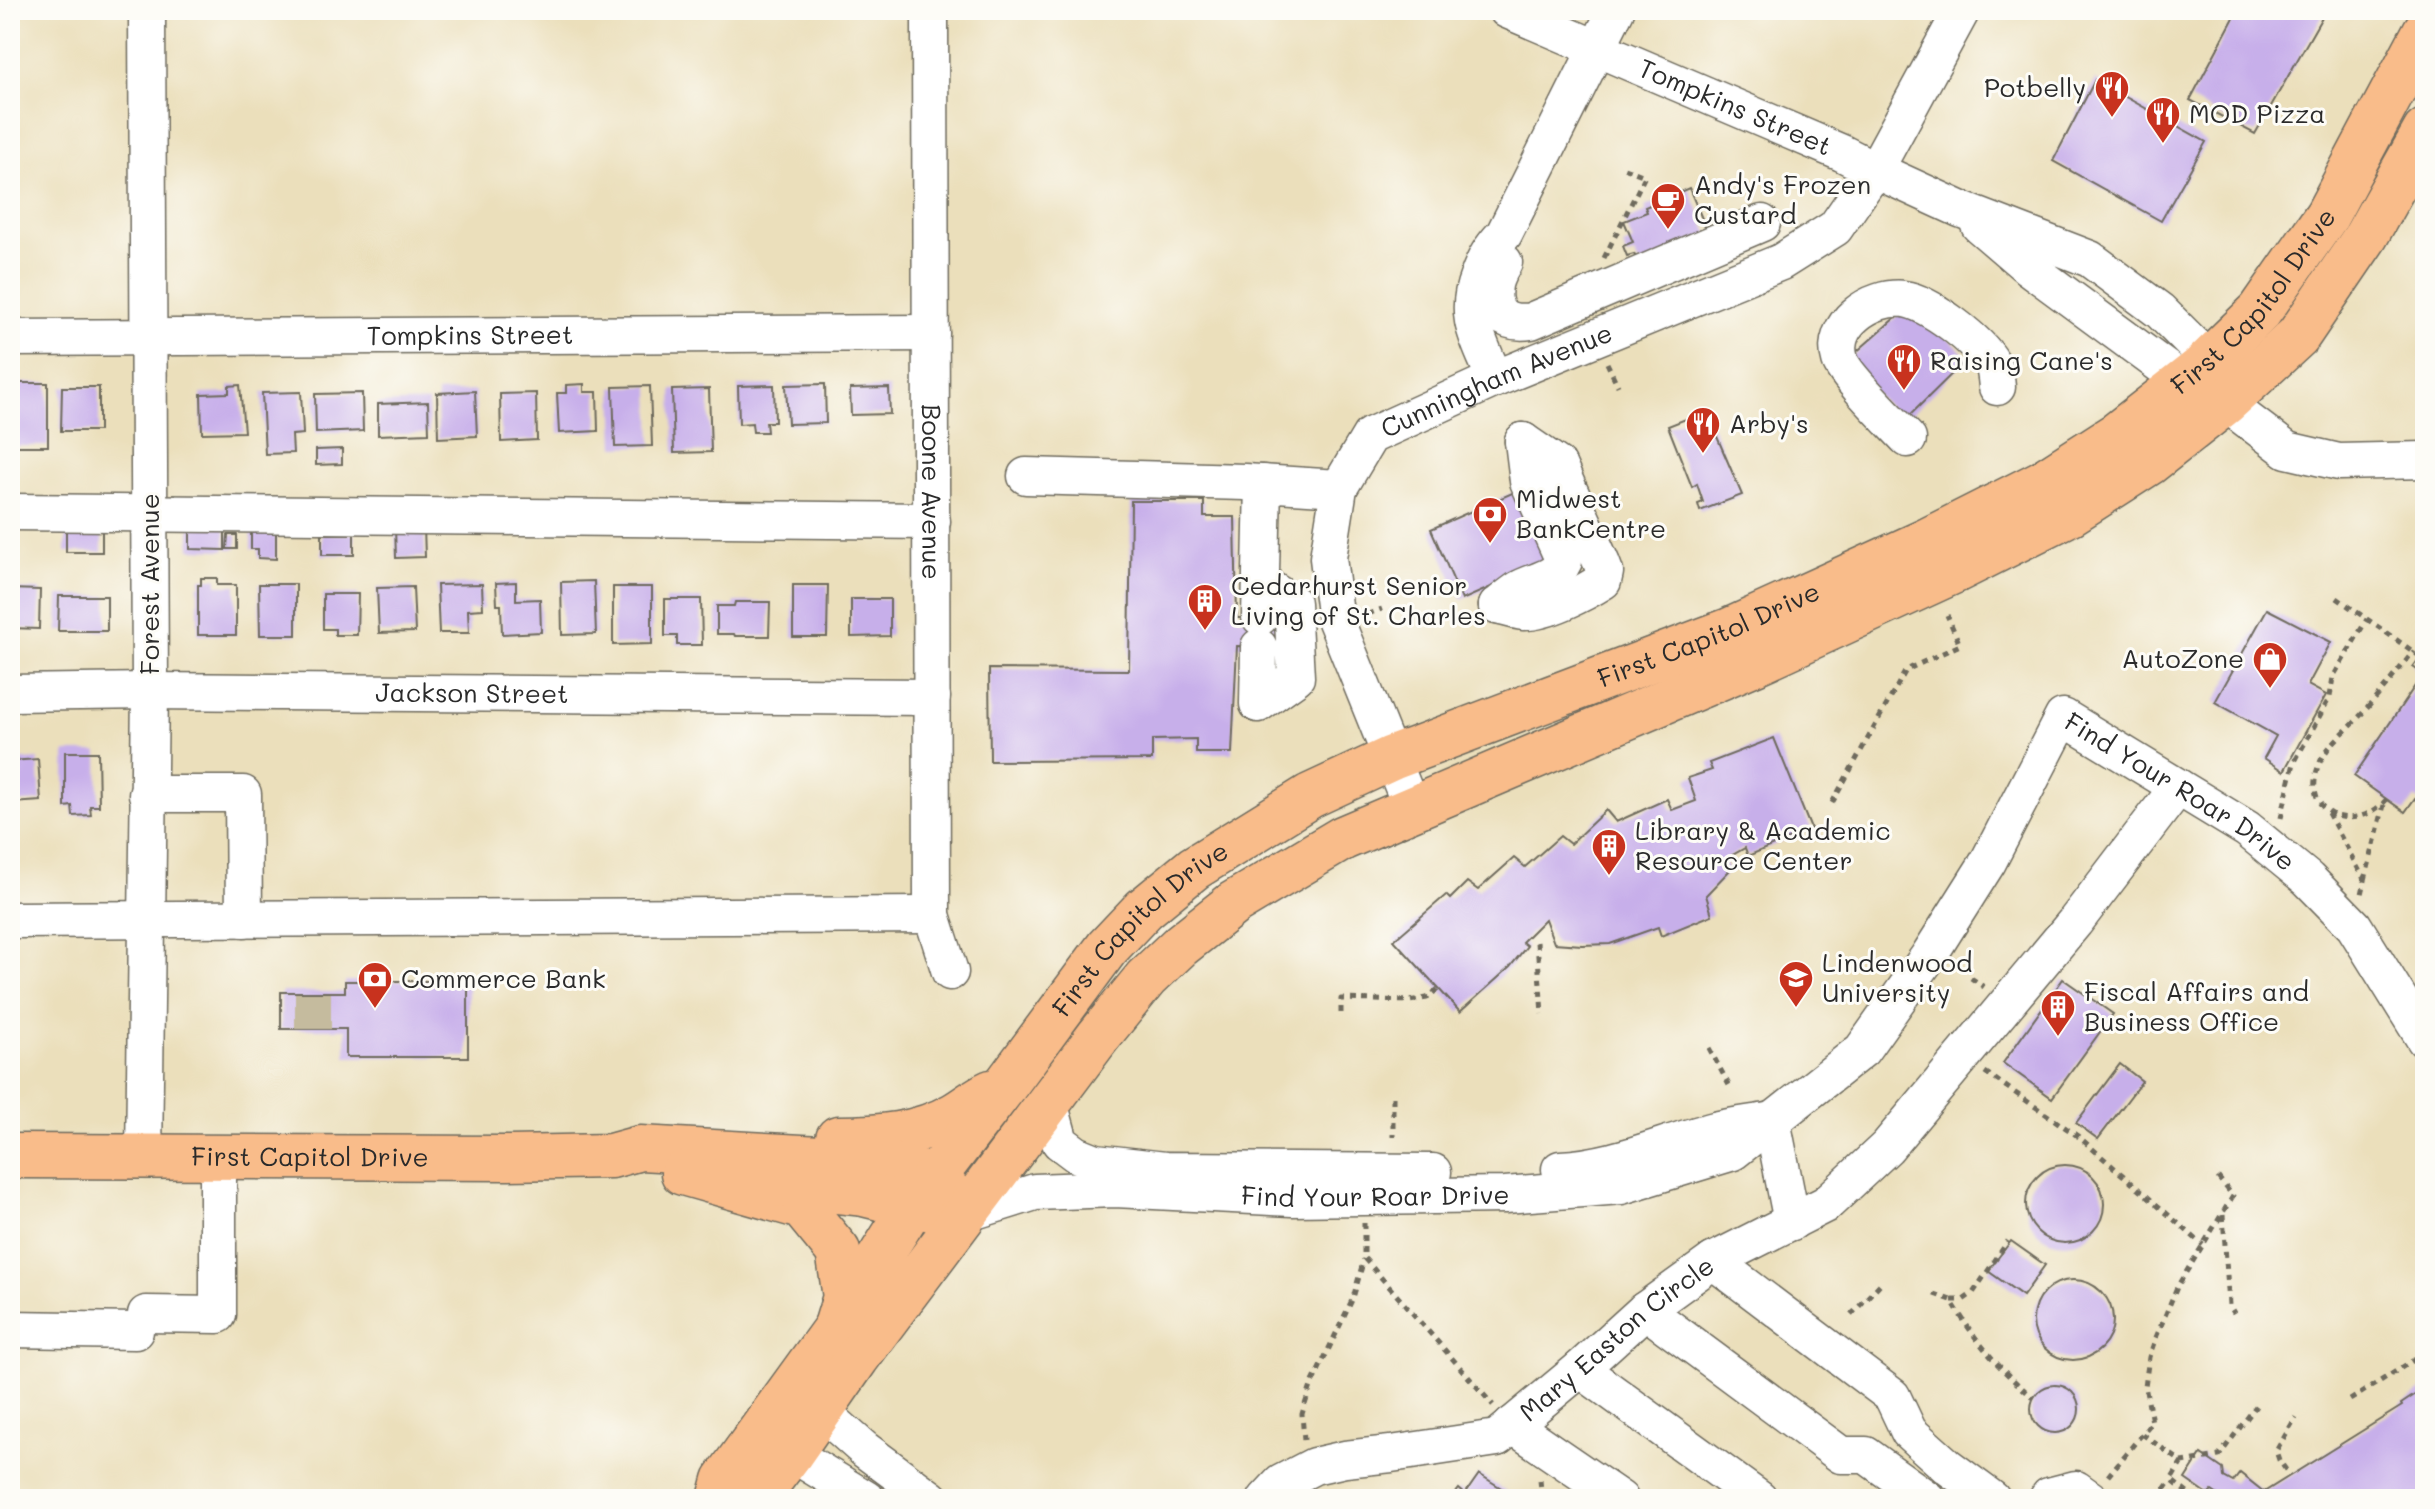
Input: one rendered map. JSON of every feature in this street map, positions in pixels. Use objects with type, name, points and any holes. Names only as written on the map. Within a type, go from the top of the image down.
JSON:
[{"type":"main road","name":"First Capitol Drive","points":[[925,1191],[1107,948],[1144,909],[1194,868],[1310,796],[1392,758],[1730,630],[1926,541],[2041,483],[2117,434],[2196,371],[2260,311],[2327,215],[2425,31]]},
{"type":"main road","name":"First Capitol Drive","points":[[756,1499],[857,1358],[1049,1102],[1146,978],[1181,945],[1234,903],[1343,838],[1757,662],[1955,571],[2071,513],[2149,463],[2225,403],[2298,336],[2366,236],[2425,131]]},
{"type":"main road","points":[[626,1152],[688,1135],[888,1136],[924,1129],[1007,1083]]},
{"type":"main road","name":"First Capitol Drive","points":[[10,1156],[626,1152],[875,1161],[925,1191]]},
{"type":"main road","name":"First Capitol Drive","points":[[626,1152],[639,1168],[863,1194],[925,1191]]},
{"type":"main road","points":[[683,1173],[802,1207],[838,1251],[845,1297],[836,1327]]},
{"type":"main road","points":[[720,1499],[725,1480],[836,1327],[925,1191],[965,1214]]},
{"type":"street","name":"Forest Avenue","points":[[144,1157],[150,691],[147,10]]},
{"type":"street","name":"Boone Avenue","points":[[930,10],[932,915],[950,972]]},
{"type":"street","name":"Tompkins Street","points":[[1507,10],[1842,153],[1960,209],[2028,267],[2196,371]]},
{"type":"street","points":[[1495,379],[1473,324],[1470,301],[1488,251],[1504,234],[1616,10]]},
{"type":"street","name":"Cunningham Avenue","points":[[1412,809],[1336,621],[1328,558],[1339,488],[1370,436],[1495,379],[1781,262],[1835,228],[1875,170],[1962,10]]},
{"type":"street","points":[[1516,235],[1494,284],[1494,306],[1502,316],[1516,323],[1531,321],[1762,223]]},
{"type":"street","points":[[1908,439],[1840,362],[1838,338],[1851,317],[1877,303],[1903,299],[1928,308],[1980,347],[1994,366],[1997,387]]},
{"type":"street","name":"Tompkins Street","points":[[10,338],[931,333]]},
{"type":"street","points":[[2196,371],[2225,403],[2287,450],[2339,462],[2425,460]]},
{"type":"street","points":[[1497,606],[1522,612],[1540,611],[1603,581],[1605,572],[1558,465],[1523,441]]},
{"type":"street","points":[[1026,476],[1339,488]]},
{"type":"street","points":[[1260,616],[1263,483]]},
{"type":"street","points":[[10,512],[932,521]]},
{"type":"street","name":"Jackson Street","points":[[10,693],[150,691],[932,697]]},
{"type":"street","name":"Find Your Roar Drive","points":[[965,1214],[1019,1196],[1115,1189],[1292,1198],[1505,1195],[1621,1186],[1733,1152],[1862,1050],[1928,957],[1988,862],[2063,717],[2247,829],[2308,879],[2354,926],[2425,1040]]},
{"type":"street","points":[[1713,1261],[1826,1204],[1887,1147],[2075,922],[2178,787]]},
{"type":"street","points":[[147,794],[243,794],[244,919]]},
{"type":"street","points":[[10,920],[932,915]]},
{"type":"street","name":"Find Your Roar Drive","points":[[1049,1102],[1060,1142],[1076,1154],[1096,1162],[1165,1170],[1476,1172],[1582,1168],[1711,1131],[1772,1120]]},
{"type":"street","points":[[1772,1120],[1792,1222]]},
{"type":"street","points":[[10,1329],[140,1323],[218,1315],[218,1157]]},
{"type":"street","name":"Mary Easton Circle","points":[[1266,1499],[1281,1483],[1314,1466],[1497,1438],[1645,1310],[1713,1261],[1892,1396],[1909,1432],[1947,1466],[1992,1499]]},
{"type":"street","points":[[1645,1310],[1841,1455],[1866,1455],[1885,1487],[1927,1499]]},
{"type":"street","points":[[1580,1369],[1759,1499]]},
{"type":"street","points":[[821,1411],[865,1450],[931,1499]]},
{"type":"street","points":[[1512,1425],[1620,1499]]},
{"type":"street","points":[[791,1453],[866,1499]]},
{"type":"street","points":[[2047,1499],[2076,1489],[2095,1493]]},
{"type":"path","points":[[1601,264],[1645,176],[1624,168]]},
{"type":"path","points":[[1607,362],[1618,386]]},
{"type":"path","points":[[2337,598],[2421,657]]},
{"type":"path","points":[[1368,614],[1382,609]]},
{"type":"path","points":[[1832,803],[1906,670],[1960,645],[1947,615]]},
{"type":"path","points":[[2277,831],[2294,763],[2330,697],[2333,677],[2367,619]]},
{"type":"path","points":[[2365,881],[2315,794],[2314,784],[2322,757],[2414,651]]},
{"type":"path","points":[[2326,809],[2348,819],[2371,813],[2386,800],[2360,903]]},
{"type":"path","points":[[1537,942],[1542,1014]]},
{"type":"path","points":[[1341,1013],[1341,999],[1410,1001],[1427,998],[1438,989]]},
{"type":"path","points":[[1709,1048],[1730,1087]]},
{"type":"path","points":[[1982,1070],[2079,1137],[2203,1245]]},
{"type":"path","points":[[1393,1097],[1393,1137]]},
{"type":"path","points":[[2095,1493],[2152,1422],[2145,1386],[2152,1349],[2177,1287],[2233,1196],[2217,1176]]},
{"type":"path","points":[[2223,1214],[2229,1305],[2234,1313]]},
{"type":"path","points":[[1306,1471],[1302,1414],[1311,1386],[1353,1298],[1364,1258],[1364,1222]]},
{"type":"path","points":[[1934,1294],[1951,1300],[1963,1300],[1973,1293],[2008,1241]]},
{"type":"path","points":[[1364,1258],[1512,1425]]},
{"type":"path","points":[[1851,1315],[1880,1284]]},
{"type":"path","points":[[1951,1300],[1970,1332],[1993,1360],[2012,1381],[2034,1398]]},
{"type":"path","points":[[2416,1358],[2425,1346]]},
{"type":"path","points":[[2350,1400],[2425,1353]]},
{"type":"path","points":[[2142,1434],[2182,1462],[2219,1456],[2256,1406]]},
{"type":"path","points":[[2286,1470],[2276,1451],[2296,1417]]},
{"type":"path","points":[[2157,1499],[2182,1462]]},
{"type":"path","points":[[2171,1480],[2195,1499]]},
{"type":"building","points":[[2238,10],[2326,10],[2255,134],[2190,100]]},
{"type":"building","points":[[2095,80],[2206,142],[2161,221],[2053,161]]},
{"type":"building","name":"Andy's Frozen Custard","points":[[1689,188],[1711,240],[1640,266],[1634,254],[1627,256],[1623,246],[1633,242],[1624,221],[1647,212],[1645,207]]},
{"type":"building","name":"Raising Cane's","points":[[1913,302],[1968,358],[1903,422],[1845,362]]},
{"type":"building","points":[[10,383],[48,383],[48,446],[10,446]]},
{"type":"building","points":[[584,384],[584,392],[597,392],[598,431],[559,433],[557,393],[566,393],[566,385]]},
{"type":"building","points":[[825,384],[826,423],[788,424],[786,385]]},
{"type":"building","points":[[240,385],[244,432],[202,433],[201,394],[229,393],[229,386]]},
{"type":"building","points":[[774,385],[775,422],[766,422],[767,432],[753,432],[752,423],[739,424],[738,386]]},
{"type":"building","points":[[650,386],[652,446],[615,447],[613,387]]},
{"type":"building","points":[[62,387],[99,387],[99,431],[61,431]]},
{"type":"building","points":[[889,388],[890,414],[851,415],[850,389]]},
{"type":"building","points":[[709,389],[711,452],[674,453],[672,390]]},
{"type":"building","points":[[475,391],[477,436],[438,438],[437,393]]},
{"type":"building","points":[[301,392],[303,434],[292,435],[293,453],[265,454],[262,393]]},
{"type":"building","points":[[362,393],[363,431],[316,433],[315,394]]},
{"type":"building","points":[[536,393],[537,440],[501,442],[500,394]]},
{"type":"building","points":[[428,402],[429,433],[378,435],[378,404]]},
{"type":"building","name":"Arby's","points":[[1706,411],[1742,495],[1700,511],[1698,504],[1703,502],[1697,484],[1692,487],[1668,426]]},
{"type":"building","points":[[342,449],[342,464],[316,465],[316,450]]},
{"type":"building","name":"Midwest BankCentre","points":[[1519,490],[1550,561],[1462,600],[1431,529]]},
{"type":"building","name":"Cedarhurst Senior Living of St. Charles","points":[[1131,501],[1204,501],[1204,517],[1235,517],[1237,618],[1279,618],[1279,647],[1237,646],[1232,753],[1196,753],[1196,739],[1152,740],[1152,760],[990,761],[989,669],[1129,670]]},
{"type":"building","points":[[66,525],[102,525],[102,552],[66,552]]},
{"type":"building","points":[[424,526],[425,557],[396,558],[395,527]]},
{"type":"building","points":[[190,527],[225,527],[225,550],[190,549]]},
{"type":"building","points":[[276,532],[276,559],[258,558],[258,549],[251,549],[251,533]]},
{"type":"building","points":[[322,534],[354,534],[354,555],[322,555]]},
{"type":"building","points":[[228,535],[237,535],[237,549],[227,549]]},
{"type":"building","points":[[201,578],[217,578],[217,585],[236,585],[236,635],[198,635],[198,585],[201,585]]},
{"type":"building","points":[[594,581],[596,634],[562,635],[561,582]]},
{"type":"building","points":[[516,582],[516,600],[540,599],[541,632],[502,634],[496,583]]},
{"type":"building","points":[[259,584],[296,584],[296,635],[260,635]]},
{"type":"building","points":[[482,584],[483,609],[468,610],[469,633],[439,633],[437,585]]},
{"type":"building","points":[[793,585],[828,585],[827,637],[793,637]]},
{"type":"building","points":[[413,587],[415,632],[379,633],[377,588]]},
{"type":"building","points":[[613,587],[652,587],[652,644],[613,645]]},
{"type":"building","points":[[10,589],[40,590],[39,629],[10,628]]},
{"type":"building","points":[[323,594],[358,594],[357,635],[335,635],[335,629],[323,629]]},
{"type":"building","points":[[59,596],[107,596],[107,631],[58,631]]},
{"type":"building","points":[[665,599],[701,599],[702,645],[677,645],[677,636],[665,636]]},
{"type":"building","points":[[851,599],[890,599],[890,636],[851,637]]},
{"type":"building","points":[[735,602],[770,602],[769,636],[717,634],[717,606],[734,606]]},
{"type":"building","name":"AutoZone","points":[[2267,609],[2331,642],[2308,685],[2326,695],[2284,771],[2264,758],[2276,736],[2215,702]]},
{"type":"building","points":[[2425,651],[2425,791],[2418,801],[2415,798],[2405,812],[2354,776],[2423,674],[2413,667]]},
{"type":"building","name":"Library & Academic Resource Center","points":[[1774,738],[1811,829],[1748,856],[1745,848],[1724,860],[1729,871],[1706,895],[1712,915],[1661,936],[1658,927],[1610,944],[1582,945],[1554,943],[1545,919],[1522,942],[1527,946],[1510,967],[1460,1012],[1394,940],[1446,895],[1450,899],[1467,882],[1478,890],[1514,858],[1525,867],[1560,836],[1570,844],[1606,810],[1616,822],[1667,799],[1672,810],[1696,801],[1688,778],[1712,770],[1709,763]]},
{"type":"building","points":[[65,752],[98,752],[99,806],[90,806],[91,815],[73,816],[72,806],[65,807]]},
{"type":"building","points":[[38,759],[41,801],[12,803],[10,761]]},
{"type":"building","name":"Fiscal Affairs and Business Office","points":[[2063,979],[2113,1014],[2052,1098],[2003,1063]]},
{"type":"building","name":"Commerce Bank","points":[[345,981],[468,981],[468,1057],[346,1057],[346,1029],[281,1029],[281,992],[345,992]]},
{"type":"building","points":[[2120,1064],[2142,1081],[2098,1139],[2076,1123]]},
{"type":"building","points":[[2057,1165],[2073,1165],[2087,1171],[2098,1182],[2104,1204],[2098,1226],[2087,1237],[2073,1243],[2057,1243],[2043,1237],[2032,1226],[2026,1212],[2026,1196],[2032,1182],[2043,1171]]},
{"type":"building","points":[[2011,1241],[2045,1265],[2023,1296],[1988,1271]]},
{"type":"building","points":[[2073,1280],[2088,1283],[2101,1292],[2110,1305],[2113,1320],[2110,1335],[2101,1348],[2088,1357],[2073,1360],[2058,1357],[2045,1348],[2036,1335],[2033,1320],[2036,1305],[2045,1292],[2058,1283]]},
{"type":"building","points":[[2055,1385],[2072,1392],[2079,1409],[2072,1426],[2055,1433],[2038,1426],[2031,1409],[2038,1392]]},
{"type":"building","points":[[2425,1388],[2425,1499],[2224,1499],[2212,1491],[2208,1495],[2185,1479],[2201,1454],[2223,1469],[2224,1477],[2233,1482],[2240,1473],[2264,1492],[2402,1406]]},
{"type":"building","points":[[1479,1474],[1509,1493],[1504,1499],[1451,1499],[1459,1489],[1465,1494]]},
{"type":"tunnel","points":[[313,992],[313,1029]]},
{"type":"place","name":"Potbelly","points":[[2112,119]]},
{"type":"place","name":"MOD Pizza","points":[[2163,145]]},
{"type":"place","name":"Andy's Frozen Custard","points":[[1668,231]]},
{"type":"place","name":"Raising Cane's","points":[[1904,392]]},
{"type":"place","name":"Arby's","points":[[1703,455]]},
{"type":"place","name":"Midwest BankCentre","points":[[1490,545]]},
{"type":"place","name":"Cedarhurst Senior Living of St. Charles","points":[[1205,632]]},
{"type":"place","name":"AutoZone","points":[[2270,690]]},
{"type":"place","name":"Library & Academic Resource Center","points":[[1609,877]]},
{"type":"place","name":"Lindenwood University","points":[[1796,1009]]},
{"type":"place","name":"Commerce Bank","points":[[375,1010]]},
{"type":"place","name":"Fiscal Affairs and Business Office","points":[[2058,1038]]}]
